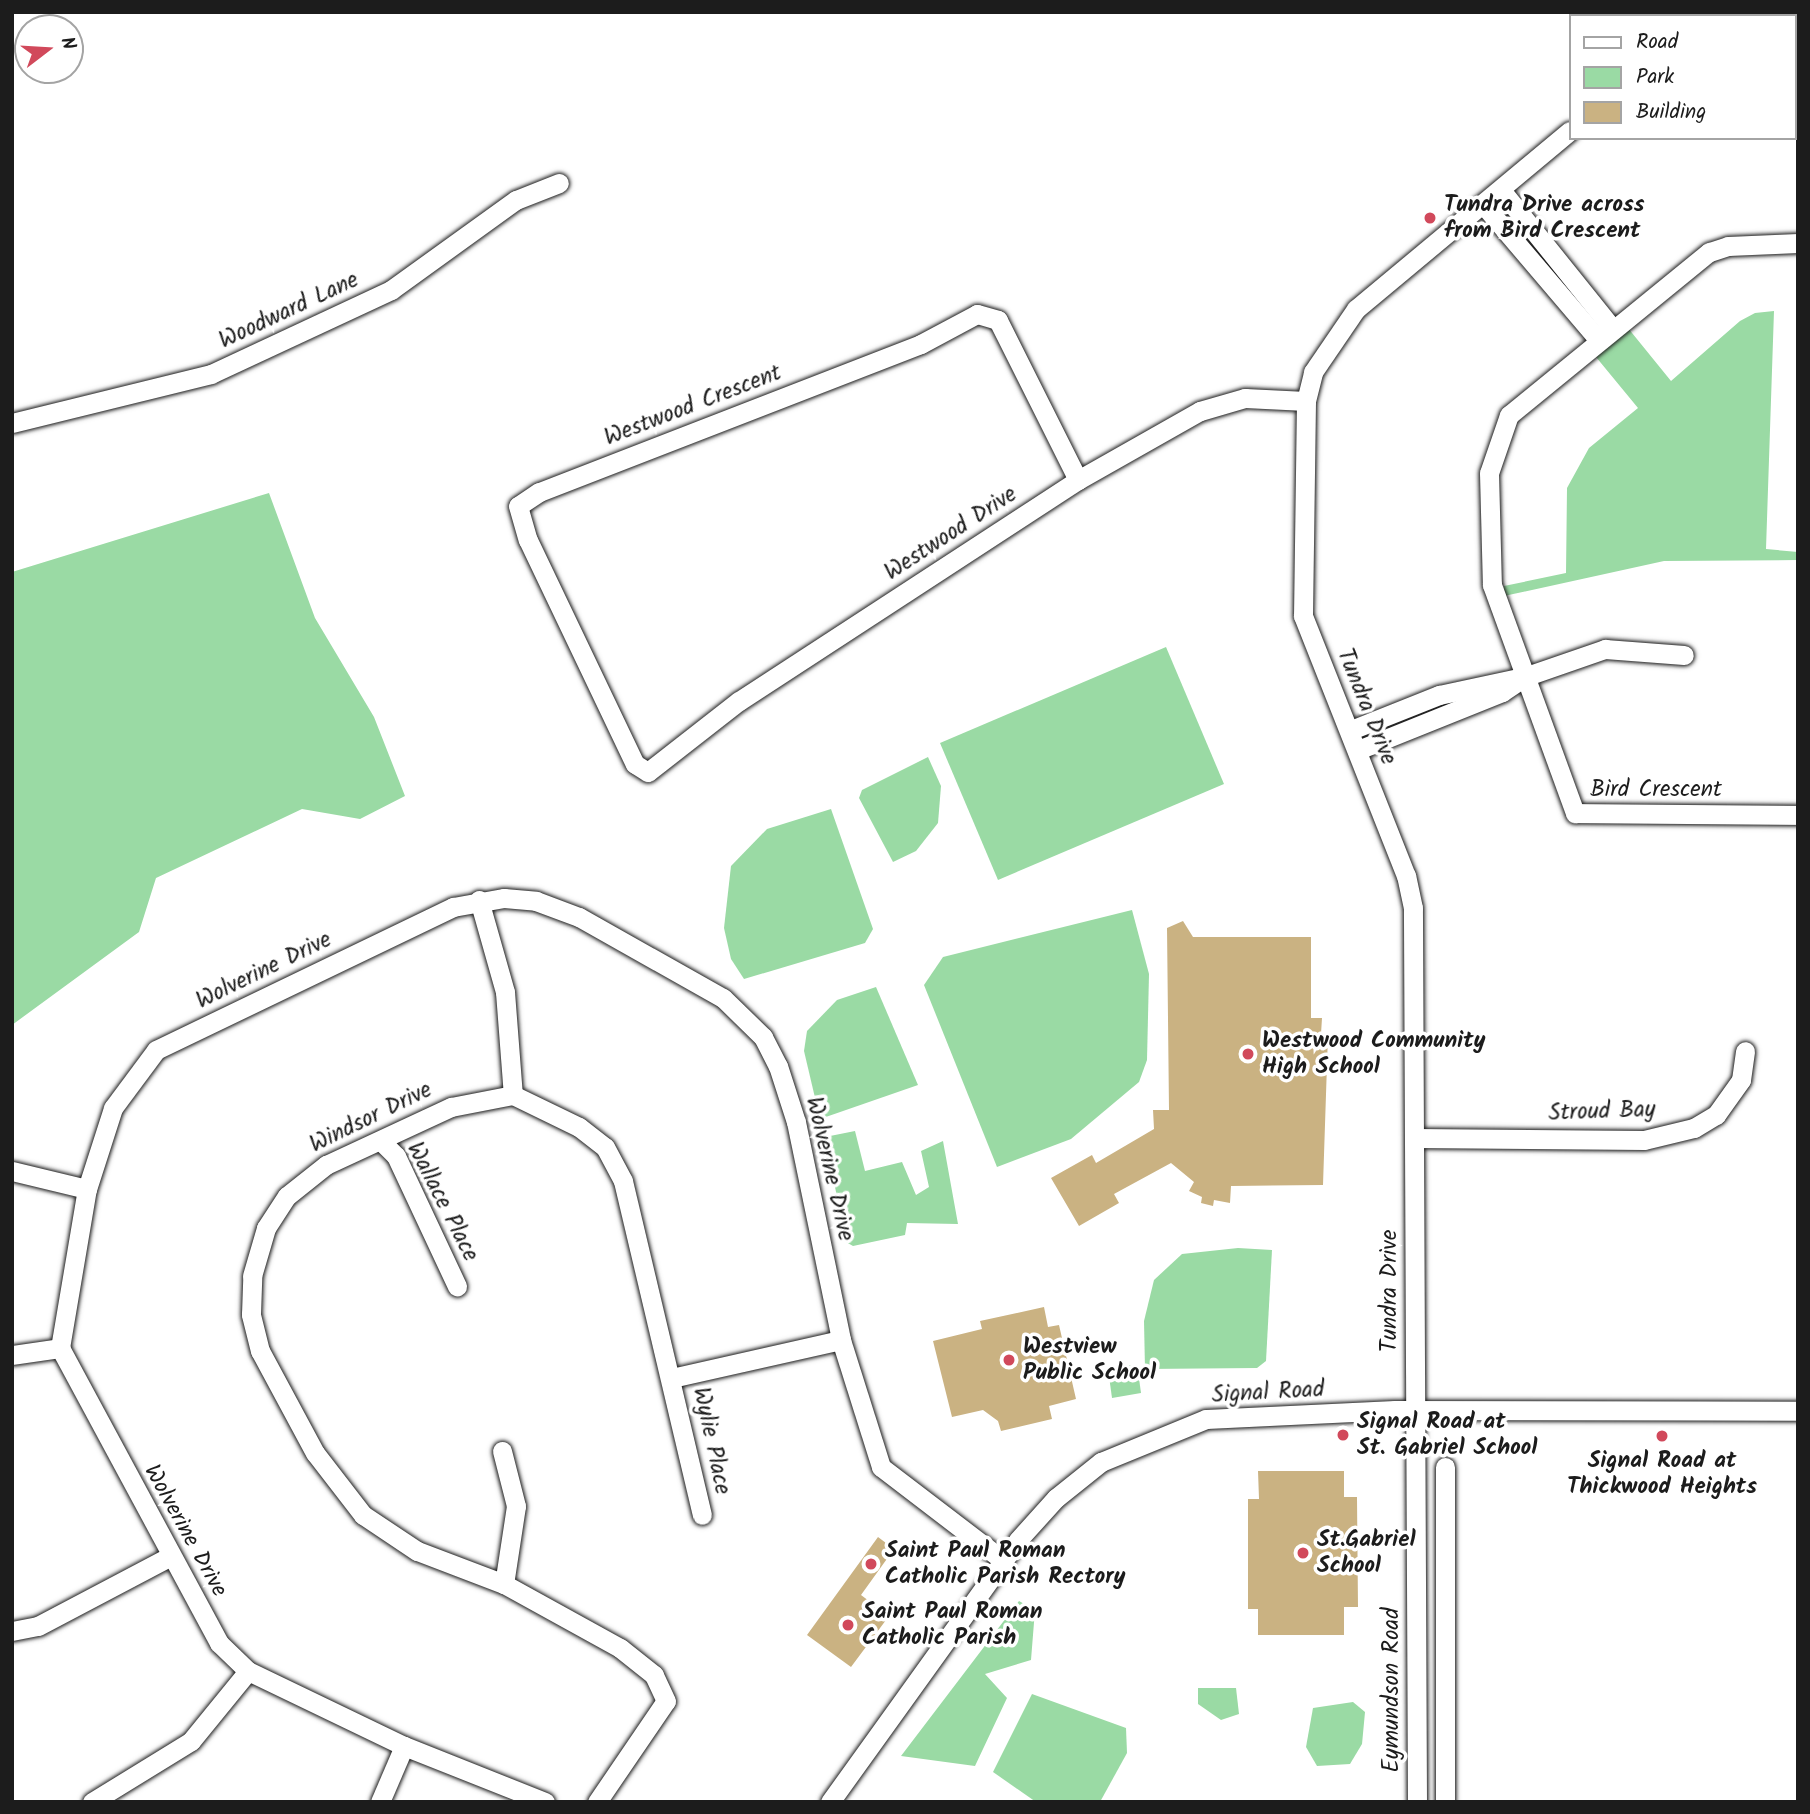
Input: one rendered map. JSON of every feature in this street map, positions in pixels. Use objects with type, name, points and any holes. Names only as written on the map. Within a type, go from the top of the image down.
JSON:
[{"type":"street","name":"Tundra Drive","points":[[1415,1410],[1413,908],[1406,876],[1351,730],[1303,616],[1306,401],[1313,372],[1356,309],[1568,133]]},
{"type":"street","name":"Woodward Lane","points":[[12,423],[211,374],[391,290],[516,200],[559,183]]},
{"type":"street","points":[[1501,190],[1559,260],[1605,333]]},
{"type":"street","points":[[1483,204],[1542,273],[1605,333]]},
{"type":"street","name":"Bird Crescent","points":[[1798,243],[1728,246],[1709,252],[1605,333],[1509,415],[1489,473],[1492,585],[1575,813],[1798,815]]},
{"type":"street","points":[[1542,273],[1559,260]]},
{"type":"street","name":"Westwood Crescent","points":[[648,772],[635,764],[528,540],[518,506],[539,492],[921,344],[977,314],[998,320],[1078,480]]},
{"type":"street","name":"Westwood Drive","points":[[648,772],[739,701],[1078,480],[1220,402],[1306,401]]},
{"type":"street","points":[[1351,730],[1439,695],[1524,677],[1605,649],[1684,654]]},
{"type":"street","points":[[1358,750],[1503,692],[1524,677]]},
{"type":"street","points":[[1439,695],[1447,714]]},
{"type":"street","points":[[479,901],[505,992],[513,1095],[543,1106],[605,1147],[623,1181],[672,1378],[841,1340]]},
{"type":"street","name":"Wolverine Drive","points":[[545,1802],[404,1746],[248,1671],[219,1643],[169,1557],[60,1349],[87,1189],[113,1108],[156,1050],[453,907],[479,901],[536,901],[579,917],[723,998],[763,1037],[796,1122],[841,1340],[881,1467],[1004,1561]]},
{"type":"street","name":"Stroud Bay","points":[[1414,1138],[1644,1140],[1694,1128],[1716,1115],[1741,1080],[1745,1051]]},
{"type":"street","name":"Windsor Drive","points":[[513,1095],[451,1107],[303,1178],[266,1228],[252,1276],[251,1314],[260,1351],[315,1453],[363,1515],[417,1551],[504,1584],[620,1647],[654,1675],[666,1701],[597,1802]]},
{"type":"street","name":"Wallace Place","points":[[380,1141],[396,1156],[457,1286]]},
{"type":"street","points":[[12,1171],[87,1189]]},
{"type":"street","points":[[12,1355],[60,1349]]},
{"type":"street","name":"Wylie Place","points":[[672,1378],[702,1515]]},
{"type":"street","name":"Signal Road","points":[[830,1802],[1004,1561],[1056,1497],[1101,1462],[1206,1419],[1415,1410],[1798,1411]]},
{"type":"street","name":"Eymundson Road","points":[[1415,1410],[1417,1802]]},
{"type":"street","points":[[502,1451],[516,1506],[504,1584]]},
{"type":"street","points":[[1445,1467],[1445,1802]]},
{"type":"street","points":[[12,1631],[38,1626],[169,1557]]},
{"type":"street","points":[[1416,1559],[1445,1559]]},
{"type":"street","points":[[92,1802],[191,1741],[248,1671]]},
{"type":"street","points":[[380,1802],[404,1746]]},
{"type":"green space","points":[[1774,311],[1766,549],[1798,552],[1798,560],[1664,561],[1504,596],[1504,586],[1566,573],[1567,488],[1589,448],[1638,408],[1596,357],[1628,328],[1671,381],[1740,321],[1755,313]]},
{"type":"green space","points":[[269,493],[315,618],[374,717],[405,796],[360,819],[302,809],[156,878],[139,932],[12,1025],[12,572]]},
{"type":"green space","points":[[1166,647],[1224,784],[998,880],[940,743]]},
{"type":"green space","points":[[928,757],[941,786],[938,823],[916,851],[893,862],[859,798],[862,790]]},
{"type":"green space","points":[[831,809],[873,929],[865,943],[744,979],[731,959],[724,928],[731,866],[767,829]]},
{"type":"green space","points":[[1132,910],[1149,974],[1147,1060],[1139,1082],[1071,1139],[997,1167],[924,985],[943,957]]},
{"type":"green space","points":[[876,987],[918,1085],[820,1119],[804,1051],[807,1031],[837,1000]]},
{"type":"green space","points":[[855,1131],[865,1171],[902,1162],[916,1195],[929,1187],[921,1151],[943,1141],[958,1224],[907,1223],[905,1235],[853,1246],[846,1242],[825,1137]]},
{"type":"green space","points":[[1238,1248],[1272,1250],[1266,1361],[1257,1368],[1145,1369],[1144,1321],[1154,1280],[1182,1254]]},
{"type":"green space","points":[[1137,1364],[1141,1393],[1112,1398],[1108,1369]]},
{"type":"green space","points":[[1019,1601],[1035,1610],[1031,1660],[985,1674],[1007,1698],[975,1766],[901,1756]]},
{"type":"green space","points":[[1198,1688],[1236,1688],[1239,1714],[1221,1720],[1198,1704]]},
{"type":"green space","points":[[1032,1694],[1126,1728],[1127,1753],[1100,1802],[1036,1802],[993,1772]]},
{"type":"green space","points":[[1353,1702],[1365,1712],[1362,1744],[1350,1764],[1317,1766],[1306,1747],[1313,1708]]},
{"type":"building","name":"Westwood Community High School","points":[[1183,921],[1193,937],[1311,937],[1311,1018],[1322,1018],[1321,1034],[1328,1034],[1323,1185],[1231,1186],[1230,1203],[1214,1200],[1213,1206],[1201,1203],[1202,1197],[1189,1191],[1194,1182],[1171,1163],[1114,1194],[1119,1203],[1079,1226],[1051,1178],[1092,1155],[1096,1163],[1154,1129],[1153,1110],[1169,1110],[1167,928]]},
{"type":"building","points":[[1044,1307],[1048,1327],[1059,1325],[1076,1399],[1049,1406],[1052,1419],[1001,1431],[998,1421],[983,1410],[952,1417],[933,1341],[982,1329],[980,1321]]},
{"type":"building","name":"St.Gabriel School","points":[[1258,1471],[1344,1471],[1344,1497],[1357,1497],[1358,1607],[1344,1607],[1344,1635],[1258,1635],[1258,1609],[1248,1609],[1248,1499],[1259,1499]]},
{"type":"building","name":"Saint Paul Roman Catholic Parish","points":[[878,1537],[894,1549],[861,1595],[889,1616],[851,1667],[807,1635]]},
{"type":"place","name":"Tundra Drive across from Bird Crescent","points":[[1430,218]]},
{"type":"place","name":"Westwood Community High School","points":[[1248,1054]]},
{"type":"place","name":"Westview Public School","points":[[1009,1360]]},
{"type":"place","name":"Signal Road at St. Gabriel School","points":[[1343,1435]]},
{"type":"place","name":"Signal Road at Thickwood Heights","points":[[1662,1436]]},
{"type":"place","name":"St.Gabriel School","points":[[1303,1553]]},
{"type":"place","name":"Saint Paul Roman Catholic Parish Rectory","points":[[871,1564]]},
{"type":"place","name":"Saint Paul Roman Catholic Parish","points":[[848,1625]]}]
